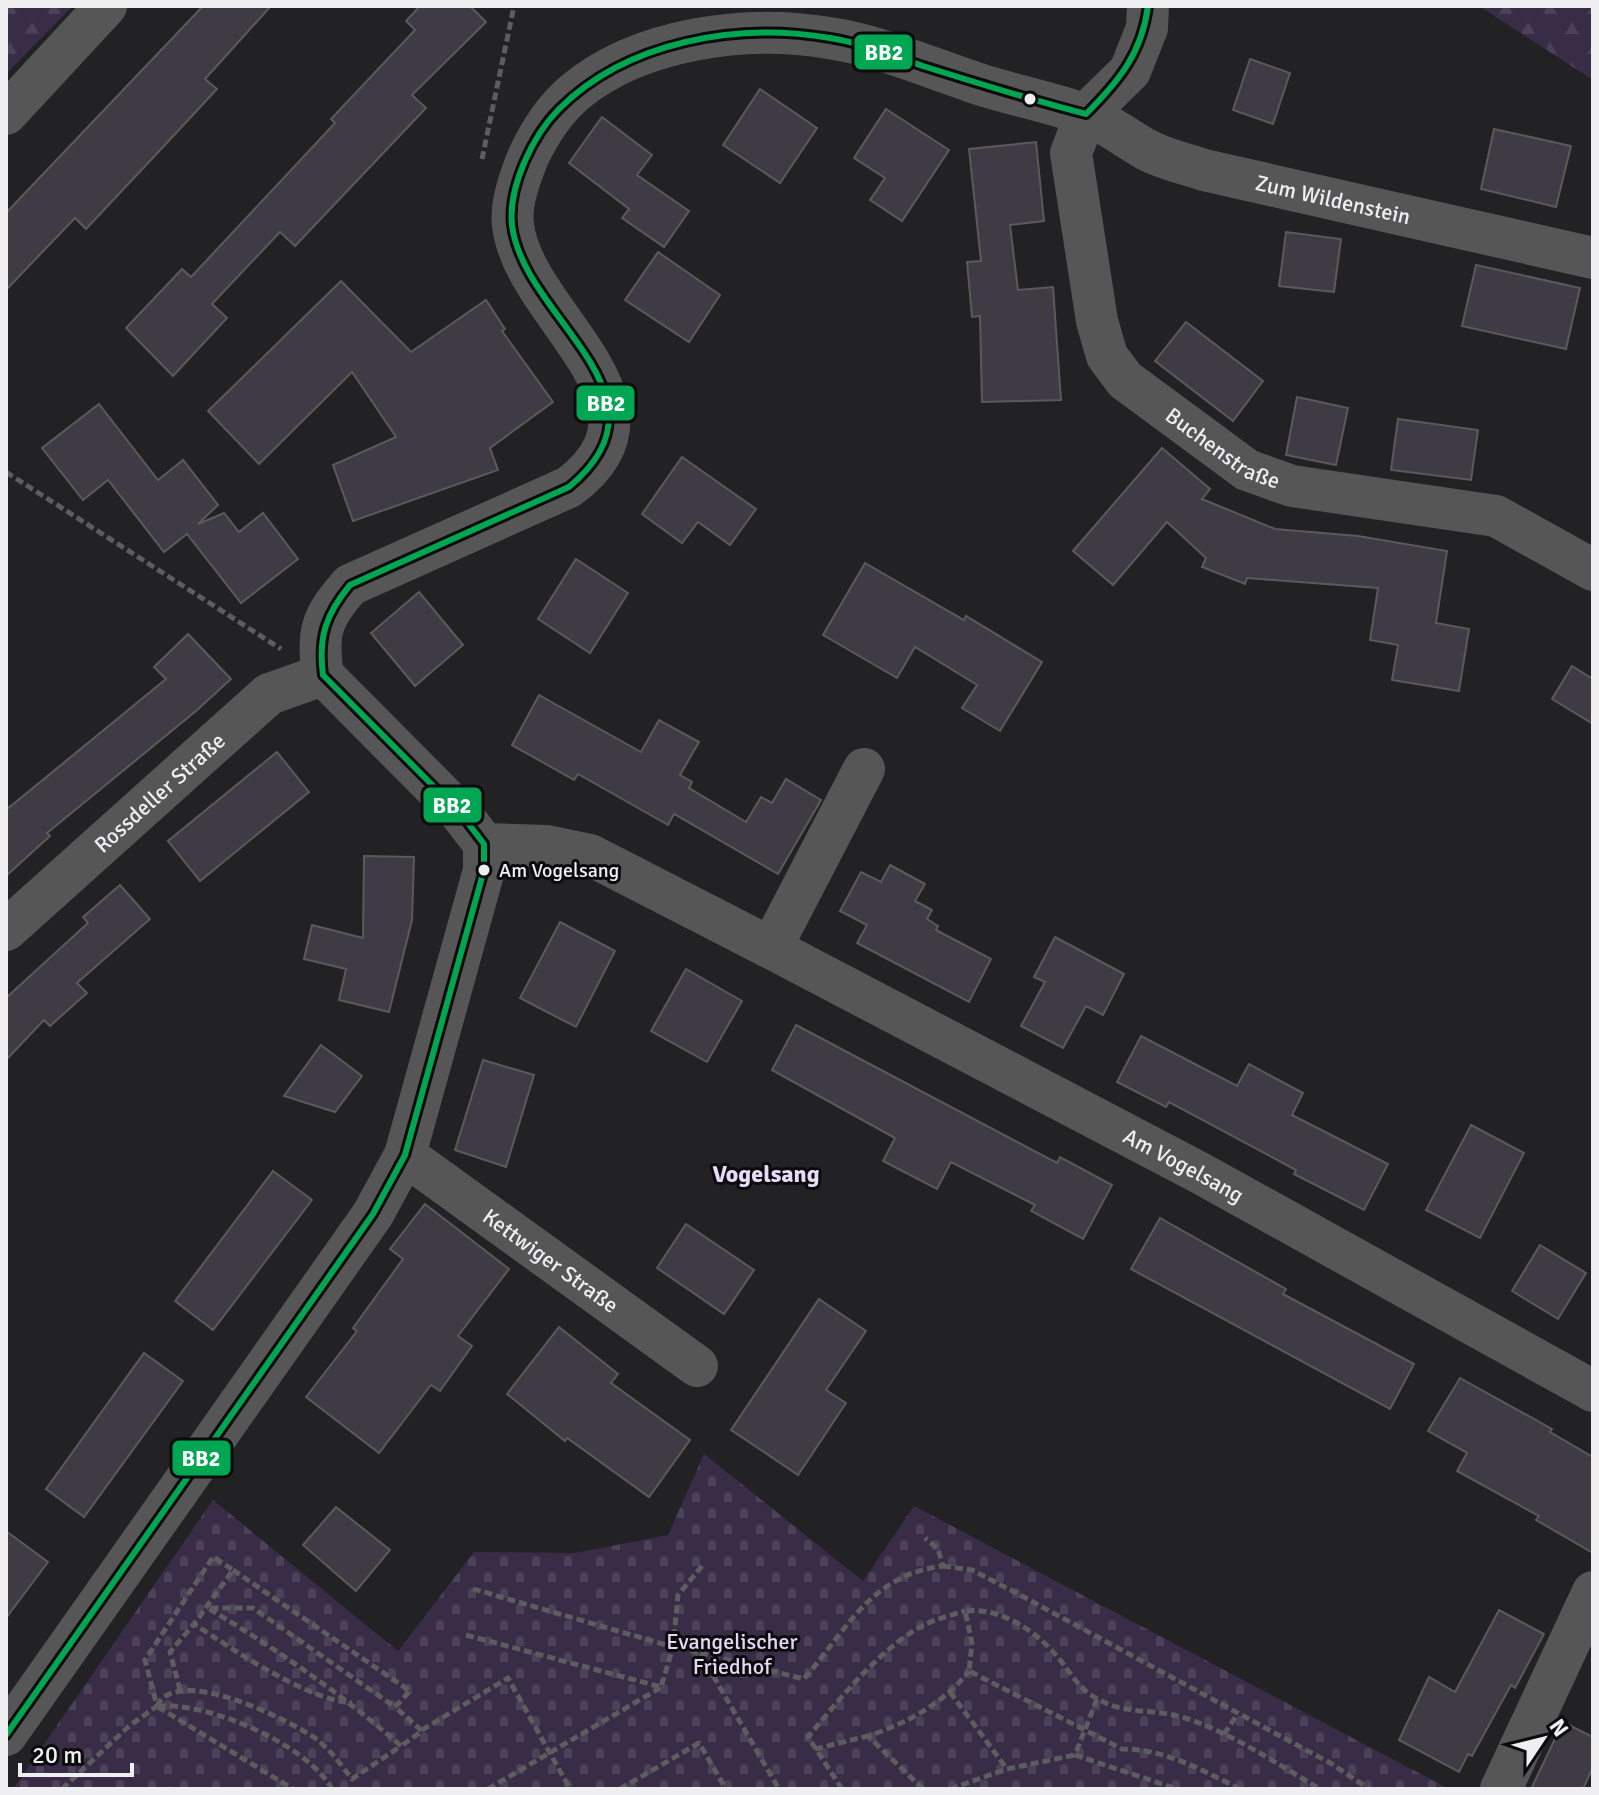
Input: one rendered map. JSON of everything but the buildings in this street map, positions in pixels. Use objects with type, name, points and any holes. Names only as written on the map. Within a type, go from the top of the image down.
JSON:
[{"type":"street","points":[[6,114],[106,6]]},
{"type":"street","points":[[6,1735],[373,1214],[405,1155],[484,870],[484,844],[461,814],[323,675],[318,646],[326,612],[350,585],[569,487],[591,471],[606,445],[610,416],[603,384],[540,290],[521,254],[512,224],[522,172],[544,124],[576,92],[613,69],[658,49],[712,38],[769,33],[830,38],[1086,114],[1130,71],[1147,28],[1148,6]]},
{"type":"street","name":"Zum Wildenstein","points":[[1086,114],[1151,152],[1204,170],[1593,258]]},
{"type":"street","name":"Buchenstraße","points":[[1086,114],[1071,153],[1097,321],[1107,356],[1125,380],[1247,470],[1292,486],[1496,516],[1593,570]]},
{"type":"street","name":"Rossdeller Straße","points":[[6,930],[269,694],[323,675]]},
{"type":"street","points":[[771,948],[864,769]]},
{"type":"street","name":"Am Vogelsang","points":[[484,844],[547,846],[590,855],[1200,1173],[1593,1391]]},
{"type":"street","name":"Kettwiger Straße","points":[[405,1155],[697,1366]]},
{"type":"street","points":[[1501,1789],[1593,1592]]},
{"type":"path","points":[[481,162],[514,6]]},
{"type":"path","points":[[6,472],[323,675]]},
{"type":"path","points":[[925,1538],[938,1549],[943,1566]]},
{"type":"path","points":[[293,1789],[157,1706],[145,1660],[152,1645],[213,1557],[410,1691],[395,1707]]},
{"type":"path","points":[[488,1789],[661,1687],[673,1647],[678,1595],[702,1566]]},
{"type":"path","points":[[470,1588],[673,1647],[804,1679],[863,1607],[892,1580],[916,1569],[943,1566],[972,1570],[1332,1764],[1369,1789]]},
{"type":"path","points":[[180,1690],[170,1652],[208,1608],[233,1570]]},
{"type":"path","points":[[208,1608],[296,1662],[352,1703],[401,1746]]},
{"type":"path","points":[[208,1608],[253,1608],[395,1707],[422,1731]]},
{"type":"path","points":[[842,1789],[808,1737],[866,1671],[924,1625],[980,1609],[1000,1615],[1035,1635],[1086,1692],[1097,1699],[1130,1712],[1187,1718],[1224,1734],[1320,1789]]},
{"type":"path","points":[[815,1749],[868,1736],[909,1720],[950,1692],[969,1671],[972,1643],[965,1611]]},
{"type":"path","points":[[194,1624],[278,1675],[310,1691],[352,1703]]},
{"type":"path","points":[[466,1635],[661,1687]]},
{"type":"path","points":[[700,1653],[779,1789]]},
{"type":"path","points":[[969,1671],[1122,1749],[1146,1749],[1173,1757],[1240,1789]]},
{"type":"path","points":[[62,1789],[128,1727],[157,1706],[162,1696],[180,1690],[196,1690],[252,1705],[299,1729],[330,1752],[352,1779],[508,1678],[570,1789]]},
{"type":"path","points":[[950,1692],[1007,1769]]},
{"type":"path","points":[[1075,1755],[1097,1699]]},
{"type":"path","points":[[157,1706],[181,1704],[262,1734],[296,1753],[332,1789]]},
{"type":"path","points":[[1224,1734],[1237,1715]]},
{"type":"path","points":[[868,1736],[923,1789]]},
{"type":"path","points":[[620,1789],[699,1743],[726,1789]]},
{"type":"path","points":[[950,1789],[1007,1769],[1075,1755],[1177,1789]]},
{"type":"green space","points":[[6,6],[73,6],[6,74]]},
{"type":"green space","points":[[1479,6],[1593,6],[1593,80]]},
{"type":"green space","name":"Evangelischer Friedhof","points":[[704,1454],[863,1581],[914,1506],[1449,1789],[13,1789],[213,1500],[398,1651],[474,1552],[575,1553],[668,1535]]},
{"type":"transit line","name":"BB2","points":[[6,1735],[373,1214],[405,1155],[484,870],[484,844],[461,814],[323,675],[323,637],[335,606],[350,585],[569,487],[599,453],[609,420],[603,388],[587,356],[541,293],[522,259],[512,225],[518,178],[540,133],[559,109],[586,86],[617,67],[650,52],[686,42],[758,33],[795,34],[854,43],[1086,114],[1127,65],[1140,38],[1148,6]]},
{"type":"place","name":"Am Vogelsang","points":[[484,870]]},
{"type":"district","name":"Vogelsang","points":[[766,1174]]}]
